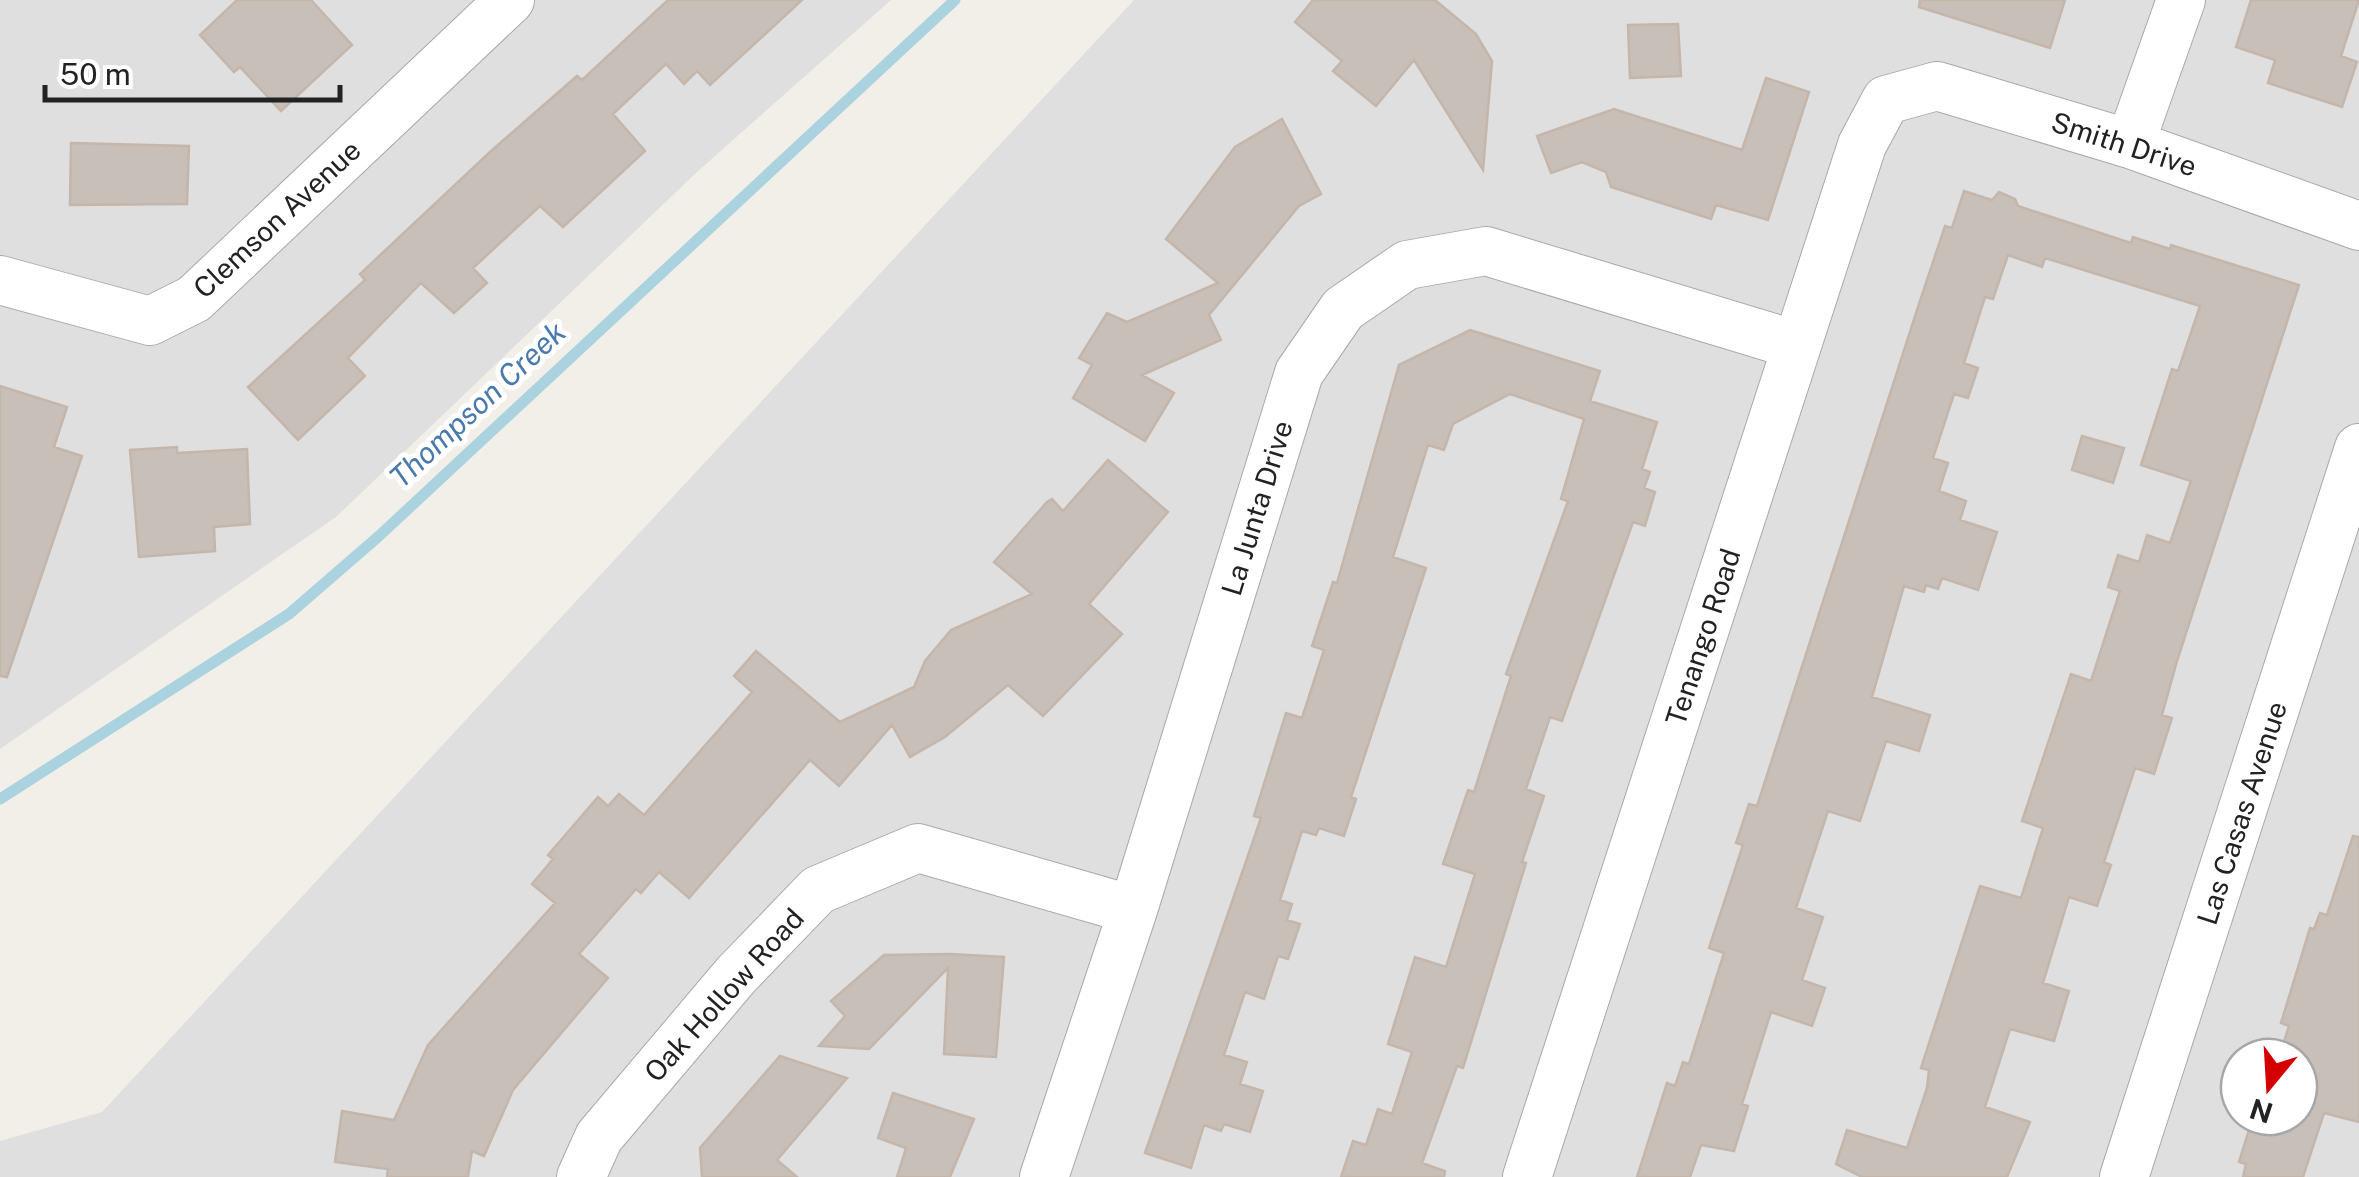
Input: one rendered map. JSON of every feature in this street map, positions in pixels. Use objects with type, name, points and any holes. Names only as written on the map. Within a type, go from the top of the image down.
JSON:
[{"type":"street","points":[[2130,144],[2181,0]]},
{"type":"street","name":"Clemson Avenue","points":[[0,280],[150,321],[194,299],[484,8]]},
{"type":"street","name":"Smith Drive","points":[[1886,100],[1937,86],[2130,144],[2359,226]]},
{"type":"street","name":"Tenango Road","points":[[1526,1177],[1862,145],[1886,100]]},
{"type":"street","name":"La Junta Drive","points":[[1044,1177],[1132,910],[1299,372],[1343,309],[1408,265],[1486,252],[1796,345]]},
{"type":"street","name":"Las Casas Avenue","points":[[2124,1177],[2359,448]]},
{"type":"street","name":"Oak Hollow Road","points":[[581,1177],[599,1137],[736,974],[818,890],[918,848],[1132,910]]},
{"type":"shaded area","points":[[0,0],[891,0],[697,172],[336,517],[0,749]]},
{"type":"shaded area","points":[[1134,0],[2359,0],[2359,1177],[0,1177],[0,1141],[102,1112]]},
{"type":"building","points":[[237,0],[311,0],[352,45],[281,111],[240,67],[234,72],[200,35]]},
{"type":"building","points":[[668,0],[802,0],[710,85],[697,71],[684,84],[666,64],[613,114],[645,151],[563,227],[540,206],[473,268],[487,283],[454,313],[421,283],[348,358],[365,376],[298,440],[248,387],[365,280],[360,274],[490,152],[577,76],[582,80]]},
{"type":"building","points":[[1313,0],[1435,0],[1476,34],[1492,61],[1483,170],[1414,60],[1376,106],[1333,71],[1342,61],[1295,22]]},
{"type":"building","points":[[1920,0],[2065,0],[2050,48],[1919,7]]},
{"type":"building","points":[[2251,0],[2359,0],[2341,56],[2357,62],[2342,107],[2268,83],[2275,60],[2236,47]]},
{"type":"building","points":[[1678,24],[1681,76],[1630,78],[1628,25]]},
{"type":"building","points":[[1766,78],[1809,92],[1768,220],[1716,205],[1711,219],[1611,187],[1606,172],[1582,162],[1551,173],[1537,136],[1614,109],[1742,150]]},
{"type":"building","points":[[1282,119],[1321,194],[1299,206],[1209,315],[1221,340],[1142,375],[1174,393],[1145,441],[1073,398],[1092,365],[1079,358],[1107,313],[1127,322],[1218,283],[1166,239],[1235,147]]},
{"type":"building","points":[[71,143],[189,146],[187,204],[70,205]]},
{"type":"building","points":[[1964,191],[1992,200],[1999,192],[2015,199],[2018,206],[2131,243],[2133,237],[2170,249],[2171,245],[2299,285],[2177,661],[2162,715],[2172,718],[2154,774],[2135,768],[2104,862],[2111,865],[2097,906],[2069,897],[2043,983],[2069,991],[2054,1041],[2010,1029],[1985,1107],[2030,1122],[2007,1177],[1862,1177],[1836,1164],[1847,1130],[1907,1148],[1927,1088],[1929,1070],[1921,1068],[1980,886],[2021,898],[2043,828],[2022,821],[2071,674],[2091,681],[2120,591],[2108,587],[2118,555],[2139,562],[2147,535],[2170,543],[2191,481],[2141,465],[2172,369],[2178,371],[2200,306],[2045,258],[2042,267],[2008,255],[1993,299],[1985,297],[1964,363],[1978,368],[1968,398],[1954,394],[1933,458],[1948,463],[1939,491],[1966,501],[1960,520],[1997,532],[1978,590],[1942,578],[1938,589],[1926,585],[1924,592],[1904,586],[1872,697],[1930,715],[1919,751],[1886,741],[1860,821],[1828,811],[1796,908],[1823,917],[1802,980],[1825,988],[1812,1026],[1771,1012],[1742,1104],[1748,1106],[1734,1151],[1701,1145],[1690,1177],[1637,1177],[1667,1083],[1675,1086],[1683,1062],[1689,1064],[1724,953],[1709,948],[1743,845],[1736,843],[1749,804],[1757,806],[1945,226],[1952,228]]},
{"type":"building","points":[[1470,330],[1600,371],[1590,401],[1657,422],[1642,469],[1650,472],[1644,488],[1655,492],[1645,526],[1633,522],[1562,721],[1550,717],[1526,789],[1544,796],[1522,862],[1526,863],[1463,1068],[1457,1066],[1422,1163],[1445,1171],[1444,1177],[1341,1177],[1353,1141],[1366,1145],[1378,1109],[1392,1114],[1412,1052],[1388,1044],[1415,957],[1446,967],[1475,874],[1443,864],[1468,790],[1474,792],[1511,676],[1506,674],[1568,501],[1561,499],[1584,419],[1510,394],[1453,424],[1444,450],[1428,445],[1393,557],[1426,568],[1351,797],[1356,799],[1344,836],[1319,828],[1316,835],[1302,831],[1280,900],[1292,904],[1287,920],[1300,924],[1288,959],[1278,956],[1264,999],[1245,992],[1224,1055],[1247,1062],[1240,1084],[1263,1091],[1250,1132],[1224,1124],[1221,1131],[1204,1125],[1191,1168],[1145,1153],[1261,818],[1254,816],[1286,713],[1302,718],[1324,650],[1312,646],[1333,582],[1337,583],[1399,365]]},
{"type":"building","points":[[0,386],[67,407],[54,447],[82,456],[7,677],[0,676]]},
{"type":"building","points":[[2082,436],[2124,448],[2113,483],[2072,470]]},
{"type":"building","points":[[177,447],[177,453],[247,449],[250,524],[214,527],[215,551],[139,557],[130,450]]},
{"type":"building","points":[[1108,460],[1168,512],[1089,604],[1122,634],[1043,716],[1008,685],[945,737],[910,757],[892,725],[839,786],[810,760],[689,898],[659,872],[641,893],[636,889],[579,954],[608,978],[513,1090],[484,1156],[472,1151],[468,1177],[387,1177],[388,1169],[335,1162],[342,1111],[394,1120],[428,1045],[555,903],[532,884],[553,859],[548,855],[598,797],[608,806],[619,794],[644,815],[752,692],[734,676],[756,651],[840,722],[914,687],[925,661],[951,630],[1032,594],[994,562],[1047,502],[1052,499],[1063,511]]},
{"type":"building","points":[[2353,836],[2359,837],[2359,1122],[2324,1113],[2319,1128],[2319,1037],[2285,1037],[2289,1026],[2281,1023],[2310,928],[2314,929],[2320,913],[2327,915]]},
{"type":"building","points":[[884,955],[1004,957],[996,1057],[944,1054],[948,968],[869,1049],[819,1046],[845,1016],[831,1001]]},
{"type":"building","points":[[780,1056],[847,1078],[777,1160],[797,1177],[702,1177],[700,1148]]},
{"type":"building","points":[[893,1093],[974,1119],[950,1177],[897,1177],[906,1148],[878,1138]]},
{"type":"building","points":[[2247,1137],[2316,1137],[2303,1177],[2243,1177],[2246,1164],[2239,1162]]},
{"type":"waterway","name":"Thompson Creek","points":[[0,799],[289,614],[379,536],[955,0]]}]
